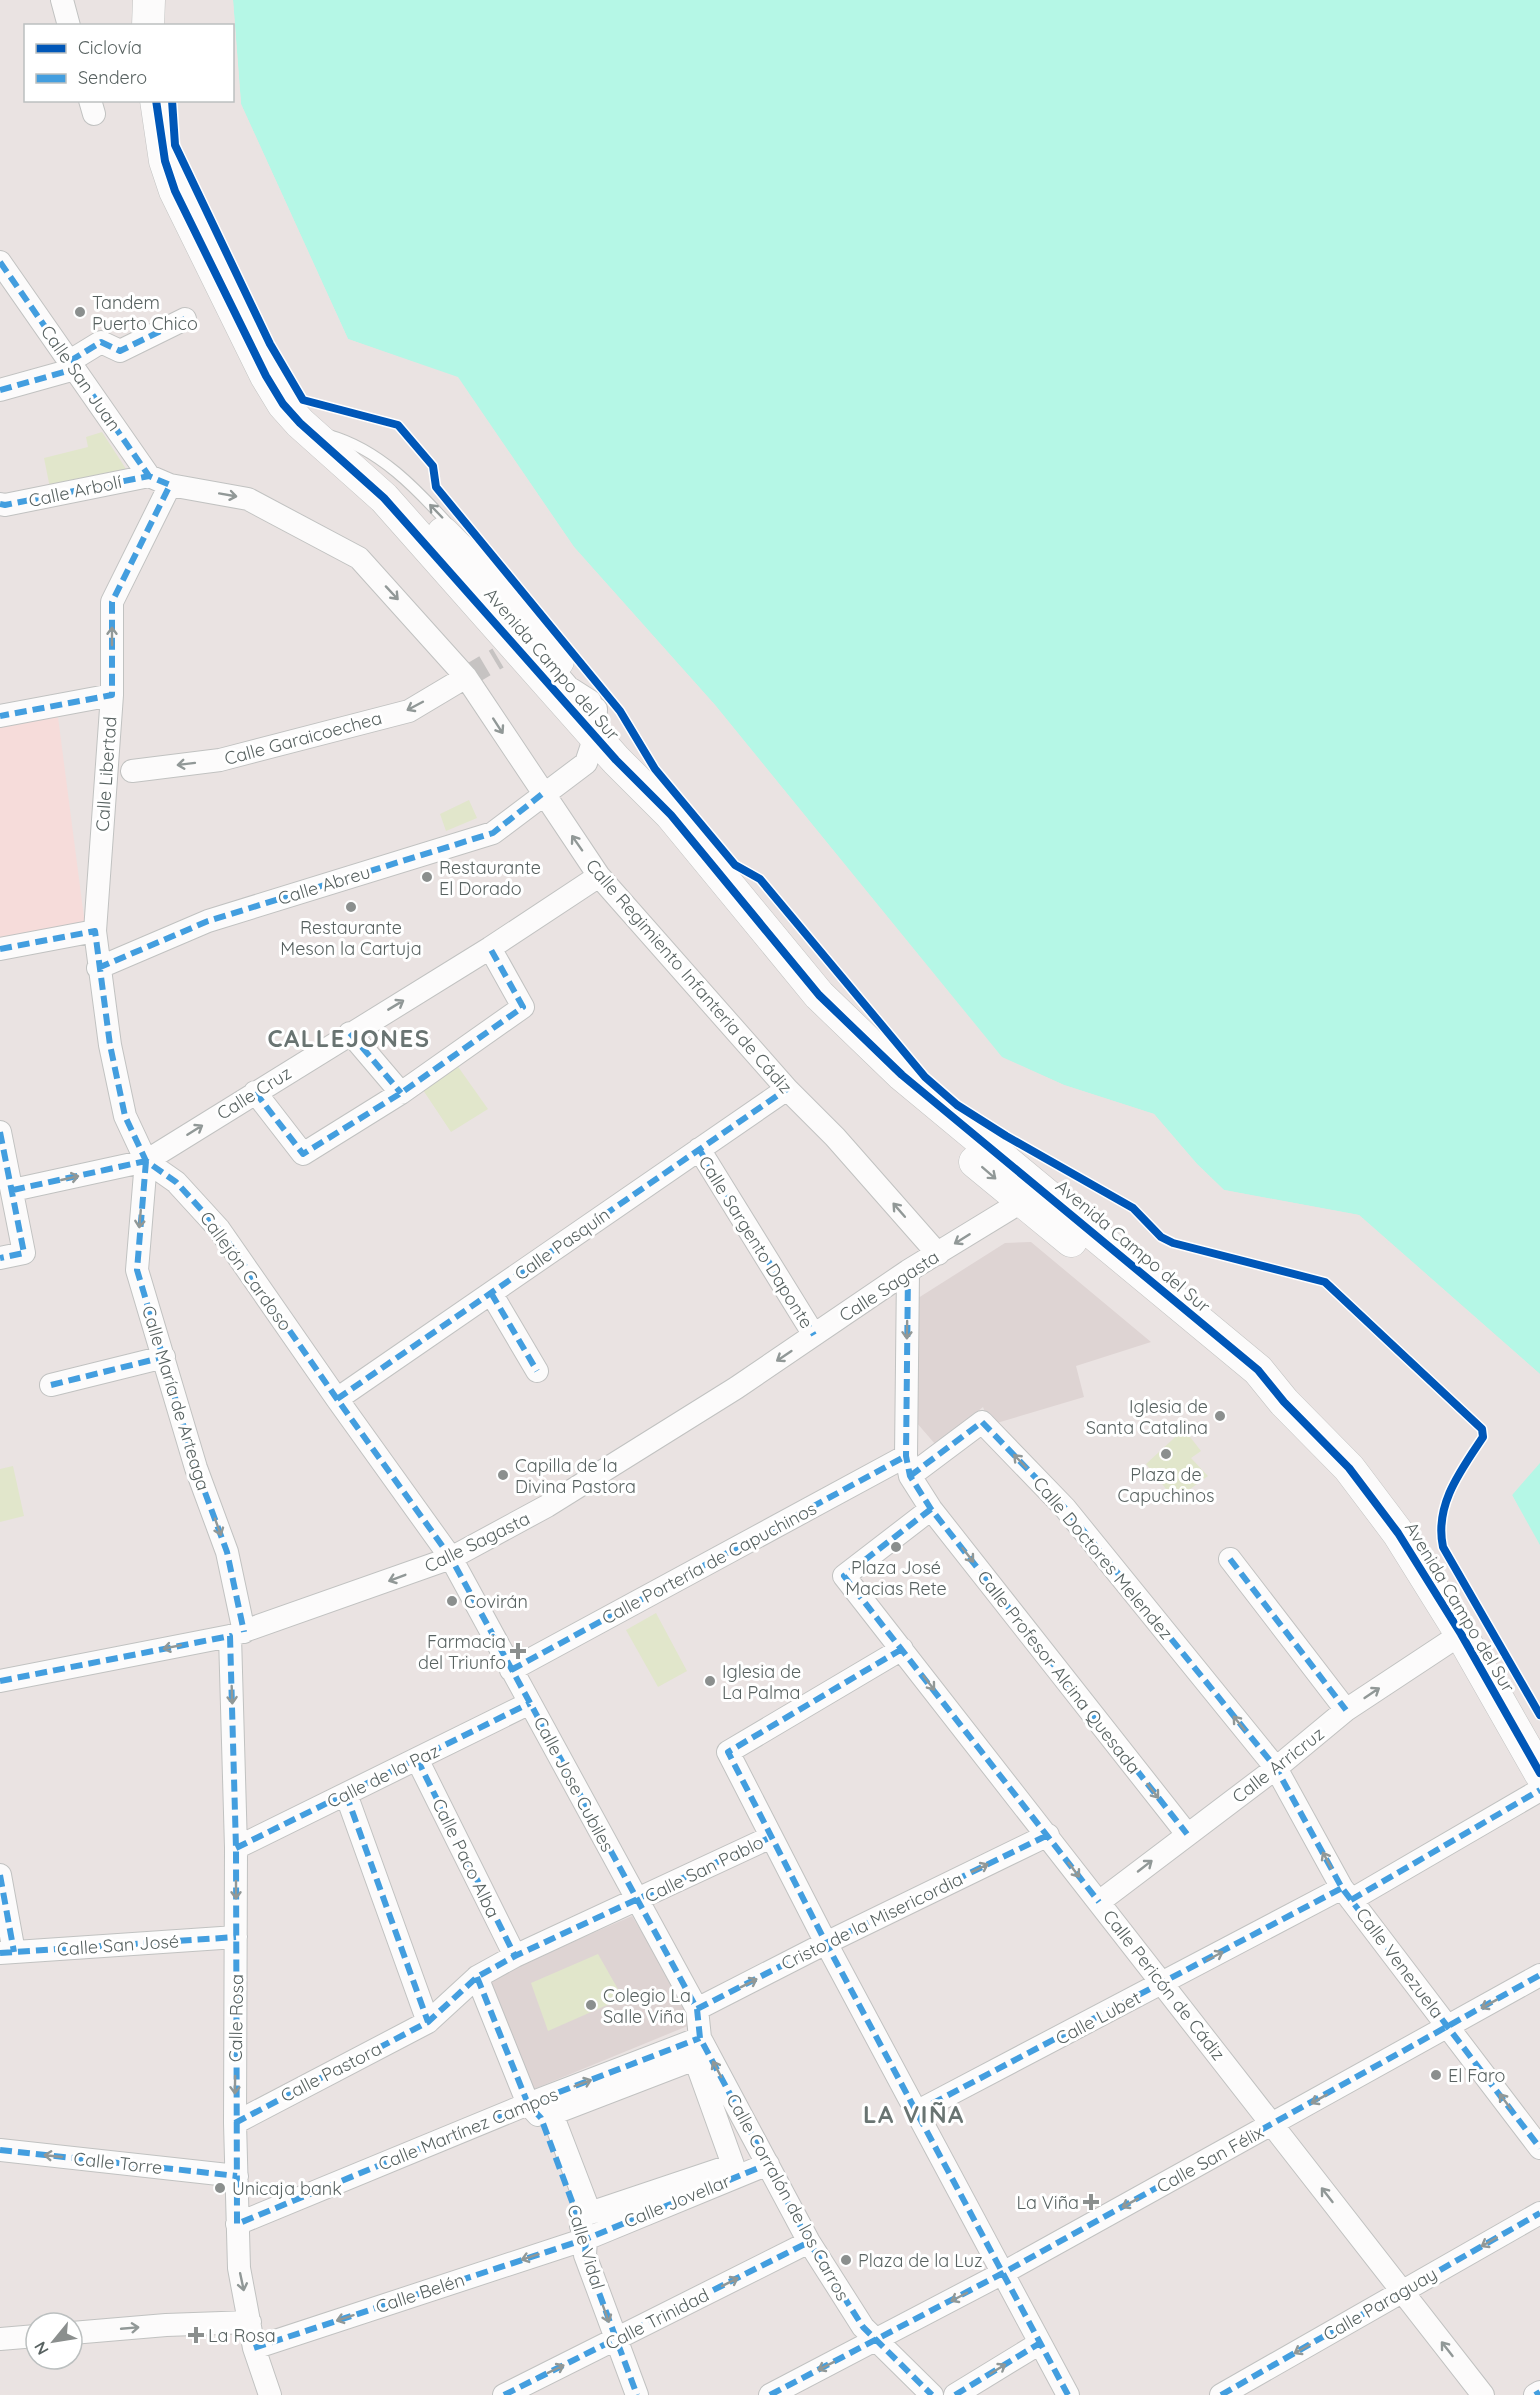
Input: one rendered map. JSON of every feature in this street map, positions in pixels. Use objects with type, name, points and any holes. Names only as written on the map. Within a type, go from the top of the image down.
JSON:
[{"type":"street","points":[[62,0],[68,24]]},
{"type":"street","name":"Avenida Campo del Sur","points":[[156,102],[163,152],[175,191],[266,376],[283,404],[384,498],[509,653],[597,734],[671,815],[819,995],[902,1075],[1257,1370],[1284,1402],[1349,1468],[1398,1533],[1461,1634],[1540,1773]]},
{"type":"street","name":"Calle San Juan","points":[[0,262],[149,476]]},
{"type":"street","points":[[0,390],[72,365],[101,342],[120,351],[185,319]]},
{"type":"street","name":"Avenida Campo del Sur","points":[[320,439],[373,467],[484,574],[597,734],[630,749],[671,815]]},
{"type":"street","points":[[112,695],[112,602],[170,485],[149,476]]},
{"type":"street","name":"Calle Arbolí","points":[[0,504],[149,476]]},
{"type":"street","name":"Calle Regimiento Infanteria de Cádiz","points":[[170,485],[248,499],[359,558],[419,622],[466,677],[542,794],[599,876],[787,1089],[835,1137],[938,1254]]},
{"type":"street","name":"Calle Garaicoechea","points":[[132,771],[220,760],[409,711],[466,677]]},
{"type":"street","name":"Calle Libertad","points":[[0,716],[112,695],[95,931]]},
{"type":"street","name":"Calle Abreu","points":[[98,968],[208,921],[493,833],[542,794],[597,734]]},
{"type":"street","name":"Calle Cruz","points":[[13,1190],[146,1161],[490,948],[599,876]]},
{"type":"street","points":[[0,949],[95,931]]},
{"type":"street","name":"Callejón Cardoso","points":[[95,931],[98,968],[110,1045],[125,1116],[146,1161],[176,1182],[219,1229],[451,1558]]},
{"type":"street","points":[[255,1092],[303,1154],[401,1093],[523,1007],[490,948]]},
{"type":"street","name":"Avenida Campo del Sur","points":[[819,995],[835,1025],[891,1089],[1022,1202],[1245,1380],[1284,1402]]},
{"type":"street","points":[[350,1033],[401,1093]]},
{"type":"street","name":"Calle Pasquín","points":[[337,1399],[787,1089]]},
{"type":"street","points":[[0,1132],[24,1253],[0,1258]]},
{"type":"street","name":"Calle Sargento Daponte","points":[[699,1149],[814,1335]]},
{"type":"street","name":"Calle María de Arteaga","points":[[146,1161],[136,1270],[196,1468],[227,1552],[237,1634]]},
{"type":"street","points":[[1022,1202],[1038,1200],[1105,1254],[1127,1261]]},
{"type":"street","name":"Calle Sagasta","points":[[0,1680],[237,1634],[451,1558],[547,1506],[736,1388],[908,1271],[1022,1202]]},
{"type":"street","points":[[908,1271],[908,1466]]},
{"type":"street","points":[[491,1293],[537,1371]]},
{"type":"street","points":[[51,1385],[164,1357]]},
{"type":"street","name":"Calle Doctores Melendez","points":[[908,1466],[982,1422],[1065,1508],[1276,1768]]},
{"type":"street","name":"Calle Profesor Alcina Quesada","points":[[908,1466],[932,1509],[1186,1834]]},
{"type":"street","name":"Calle Portería de Capuchinos","points":[[512,1670],[908,1466]]},
{"type":"street","name":"Calle Pericón de Cádiz","points":[[932,1509],[844,1576],[1164,1983],[1483,2395]]},
{"type":"street","name":"Calle Jose Cubiles","points":[[451,1558],[697,2009]]},
{"type":"street","points":[[1230,1559],[1347,1710]]},
{"type":"street","name":"Calle Rosa","points":[[237,1634],[235,2122],[237,2224],[239,2268],[254,2348],[270,2395]]},
{"type":"street","name":"Calle Arricruz","points":[[1099,1902],[1276,1768],[1347,1710],[1461,1634]]},
{"type":"street","points":[[902,1649],[728,1752],[826,1943],[1068,2395]]},
{"type":"street","name":"Calle de la Paz","points":[[236,1848],[530,1703]]},
{"type":"street","name":"Calle Paco Alba","points":[[417,1759],[514,1956]]},
{"type":"street","name":"Calle Venezuela","points":[[1276,1768],[1347,1894],[1540,2148]]},
{"type":"street","name":"Calle Lubet","points":[[916,2112],[1164,1983],[1347,1894],[1540,1790]]},
{"type":"street","points":[[346,1794],[428,2022]]},
{"type":"street","name":"Cristo de la Misericordia","points":[[697,2009],[826,1943],[1048,1835]]},
{"type":"street","name":"Calle San Pablo","points":[[514,1956],[771,1837]]},
{"type":"street","points":[[0,1875],[7,1953]]},
{"type":"street","name":"Calle San José","points":[[7,1953],[237,1937]]},
{"type":"street","name":"Calle Pastora","points":[[235,2122],[428,2022],[477,1977],[514,1956]]},
{"type":"street","name":"Calle San Félix","points":[[770,2395],[1003,2273],[1540,1975]]},
{"type":"street","name":"Calle Vidal","points":[[477,1977],[528,2104],[541,2118],[586,2239],[585,2255],[637,2395]]},
{"type":"street","name":"Calle Corralón de los Carros","points":[[697,2009],[700,2038],[809,2242],[863,2327],[932,2395]]},
{"type":"street","name":"Calle Martínez Campos","points":[[237,2224],[528,2104],[700,2038]]},
{"type":"street","points":[[695,2059],[733,2165],[590,2213],[552,2114],[695,2059]]},
{"type":"street","name":"Calle Torre","points":[[0,2150],[237,2176]]},
{"type":"street","name":"Calle Jovellar","points":[[586,2239],[768,2164]]},
{"type":"street","name":"Calle Paraguay","points":[[1221,2395],[1540,2213]]},
{"type":"street","name":"Calle Belén","points":[[254,2348],[586,2239]]},
{"type":"street","name":"Calle Trinidad","points":[[504,2395],[809,2242]]},
{"type":"street","points":[[84,2332],[166,2325],[250,2322]]},
{"type":"street","points":[[0,2339],[24,2337]]},
{"type":"street","points":[[955,2395],[1040,2343]]},
{"type":"street","points":[[1535,2395],[1540,2392]]},
{"type":"shaded area","points":[[233,0],[1540,0],[1540,1374],[1359,1215],[1224,1190],[1197,1164],[1154,1114],[1064,1085],[1002,1057],[715,705],[574,547],[458,378],[348,339],[241,104]]},
{"type":"shaded area","points":[[102,432],[128,472],[50,488],[44,458],[88,447],[86,437]]},
{"type":"shaded area","points":[[58,717],[85,925],[0,939],[0,727]]},
{"type":"shaded area","points":[[469,800],[477,818],[446,831],[440,814]]},
{"type":"shaded area","points":[[454,1061],[488,1109],[451,1132],[419,1084]]},
{"type":"shaded area","points":[[1031,1242],[1151,1342],[1076,1366],[1084,1397],[990,1425],[983,1407],[936,1445],[909,1414],[915,1300],[1005,1243]]},
{"type":"shaded area","points":[[1184,1429],[1201,1451],[1191,1458],[1208,1476],[1175,1500],[1146,1464]]},
{"type":"shaded area","points":[[1540,1463],[1540,1545],[1512,1495]]},
{"type":"shaded area","points":[[13,1466],[24,1516],[0,1522],[0,1469]]},
{"type":"shaded area","points":[[656,1613],[687,1671],[658,1687],[626,1630]]},
{"type":"shaded area","name":"Colegio La Salle Viña","points":[[632,1916],[694,2017],[690,2025],[534,2089],[490,1993],[491,1981],[497,1975]]},
{"type":"shaded area","points":[[598,1954],[623,1998],[548,2031],[531,1983]]},
{"type":"pier","points":[[230,0],[233,0],[241,104],[348,339],[458,377],[574,547],[715,705],[1001,1057],[1064,1085],[1154,1114],[1197,1164],[1224,1190],[1359,1215],[1540,1374],[1540,1377],[1358,1217],[1223,1193],[1195,1166],[1153,1116],[1063,1088],[999,1060],[713,707],[572,549],[456,380],[346,341],[238,105],[234,24],[232,24]]},
{"type":"pier","points":[[1540,1460],[1512,1495],[1540,1548],[1509,1495]]},
{"type":"tunnel","points":[[466,677],[498,658]]},
{"type":"marked path","points":[[0,262],[149,476],[170,485],[112,602],[112,695],[0,716]]},
{"type":"marked path","points":[[70,361],[101,342],[120,351],[185,319]]},
{"type":"marked path","points":[[0,390],[75,369]]},
{"type":"marked path","points":[[0,504],[5,505],[149,476]]},
{"type":"marked path","points":[[98,968],[208,921],[493,833],[542,794]]},
{"type":"marked path","points":[[0,949],[95,931],[110,1045],[125,1116],[146,1161],[176,1182],[219,1229],[451,1558],[697,2009],[700,2038],[809,2242],[863,2327],[932,2395]]},
{"type":"marked path","points":[[255,1092],[303,1154],[401,1093],[523,1007],[490,948]]},
{"type":"marked path","points":[[350,1033],[401,1093]]},
{"type":"marked path","points":[[337,1399],[787,1089]]},
{"type":"marked path","points":[[0,1132],[24,1253],[0,1258]]},
{"type":"marked path","points":[[699,1149],[814,1335]]},
{"type":"marked path","points":[[146,1161],[137,1270],[196,1468],[227,1552],[244,1632]]},
{"type":"marked path","points":[[13,1190],[146,1161]]},
{"type":"marked path","points":[[908,1271],[906,1456],[910,1476],[931,1509],[1187,1834]]},
{"type":"marked path","points":[[491,1293],[537,1371]]},
{"type":"marked path","points":[[51,1385],[164,1357]]},
{"type":"marked path","points":[[910,1476],[982,1422],[1065,1508],[1276,1768],[1342,1888],[1540,2148]]},
{"type":"marked path","points":[[511,1670],[906,1456]]},
{"type":"marked path","points":[[931,1509],[844,1576],[1099,1902]]},
{"type":"marked path","points":[[1230,1559],[1346,1710]]},
{"type":"marked path","points":[[0,1681],[230,1636],[236,1848],[237,2224],[528,2104],[700,2038]]},
{"type":"marked path","points":[[902,1649],[728,1752],[826,1943],[1068,2395]]},
{"type":"marked path","points":[[236,1848],[530,1703]]},
{"type":"marked path","points":[[417,1759],[515,1956]]},
{"type":"marked path","points":[[1351,1900],[1540,1790]]},
{"type":"marked path","points":[[346,1794],[428,2022]]},
{"type":"marked path","points":[[697,2009],[826,1943],[1048,1835]]},
{"type":"marked path","points":[[235,2123],[428,2022],[477,1977],[515,1956],[771,1837]]},
{"type":"marked path","points":[[0,1875],[14,1952]]},
{"type":"marked path","points":[[916,2112],[1342,1888]]},
{"type":"marked path","points":[[0,1953],[236,1937]]},
{"type":"marked path","points":[[770,2395],[1003,2273],[1540,1975]]},
{"type":"marked path","points":[[477,1977],[528,2104],[541,2118],[586,2239],[585,2255],[637,2395]]},
{"type":"marked path","points":[[0,2150],[237,2176]]},
{"type":"marked path","points":[[254,2348],[586,2239],[768,2164]]},
{"type":"marked path","points":[[1221,2395],[1540,2213]]},
{"type":"marked path","points":[[504,2395],[809,2242]]},
{"type":"marked path","points":[[955,2395],[1040,2343]]},
{"type":"marked path","points":[[1535,2395],[1540,2392]]},
{"type":"cycle path","points":[[156,102],[165,161],[175,191],[266,376],[283,404],[300,423],[384,498],[616,760],[671,815],[819,995],[902,1075],[1258,1370],[1284,1402],[1349,1468],[1398,1533],[1461,1634],[1540,1773]]},
{"type":"cycle path","points":[[172,102],[175,145],[270,344],[303,400],[398,425],[433,466],[436,487],[620,711],[655,769],[735,865],[760,879],[925,1077],[957,1105],[1006,1136],[1133,1208],[1161,1237],[1173,1243],[1325,1282],[1482,1429],[1483,1437],[1458,1475],[1446,1502],[1442,1517],[1443,1547],[1540,1715]]},
{"type":"place","name":"Tandem Puerto Chico","points":[[80,312]]},
{"type":"place","name":"Restaurante El Dorado","points":[[427,877]]},
{"type":"place","name":"Restaurante Meson la Cartuja","points":[[351,907]]},
{"type":"place","name":"Iglesia de Santa Catalina","points":[[1220,1416]]},
{"type":"place","name":"Plaza de Capuchinos","points":[[1166,1454]]},
{"type":"place","name":"Capilla de la Divina Pastora","points":[[503,1475]]},
{"type":"place","name":"Plaza José Macias Rete","points":[[896,1547]]},
{"type":"place","name":"Covirán","points":[[452,1601]]},
{"type":"place","name":"Farmacia del Triunfo","points":[[518,1651]]},
{"type":"place","name":"Iglesia de La Palma","points":[[710,1681]]},
{"type":"place","name":"Colegio La Salle Viña","points":[[591,2005]]},
{"type":"place","name":"El Faro","points":[[1436,2075]]},
{"type":"place","name":"Unicaja bank","points":[[220,2188]]},
{"type":"place","name":"La Viña","points":[[1091,2202]]},
{"type":"place","name":"Plaza de la Luz","points":[[846,2260]]},
{"type":"place","name":"La Rosa","points":[[196,2335]]},
{"type":"district","name":"CALLEJONES","points":[[349,1038]]},
{"type":"district","name":"LA VIÑA","points":[[914,2114]]}]
